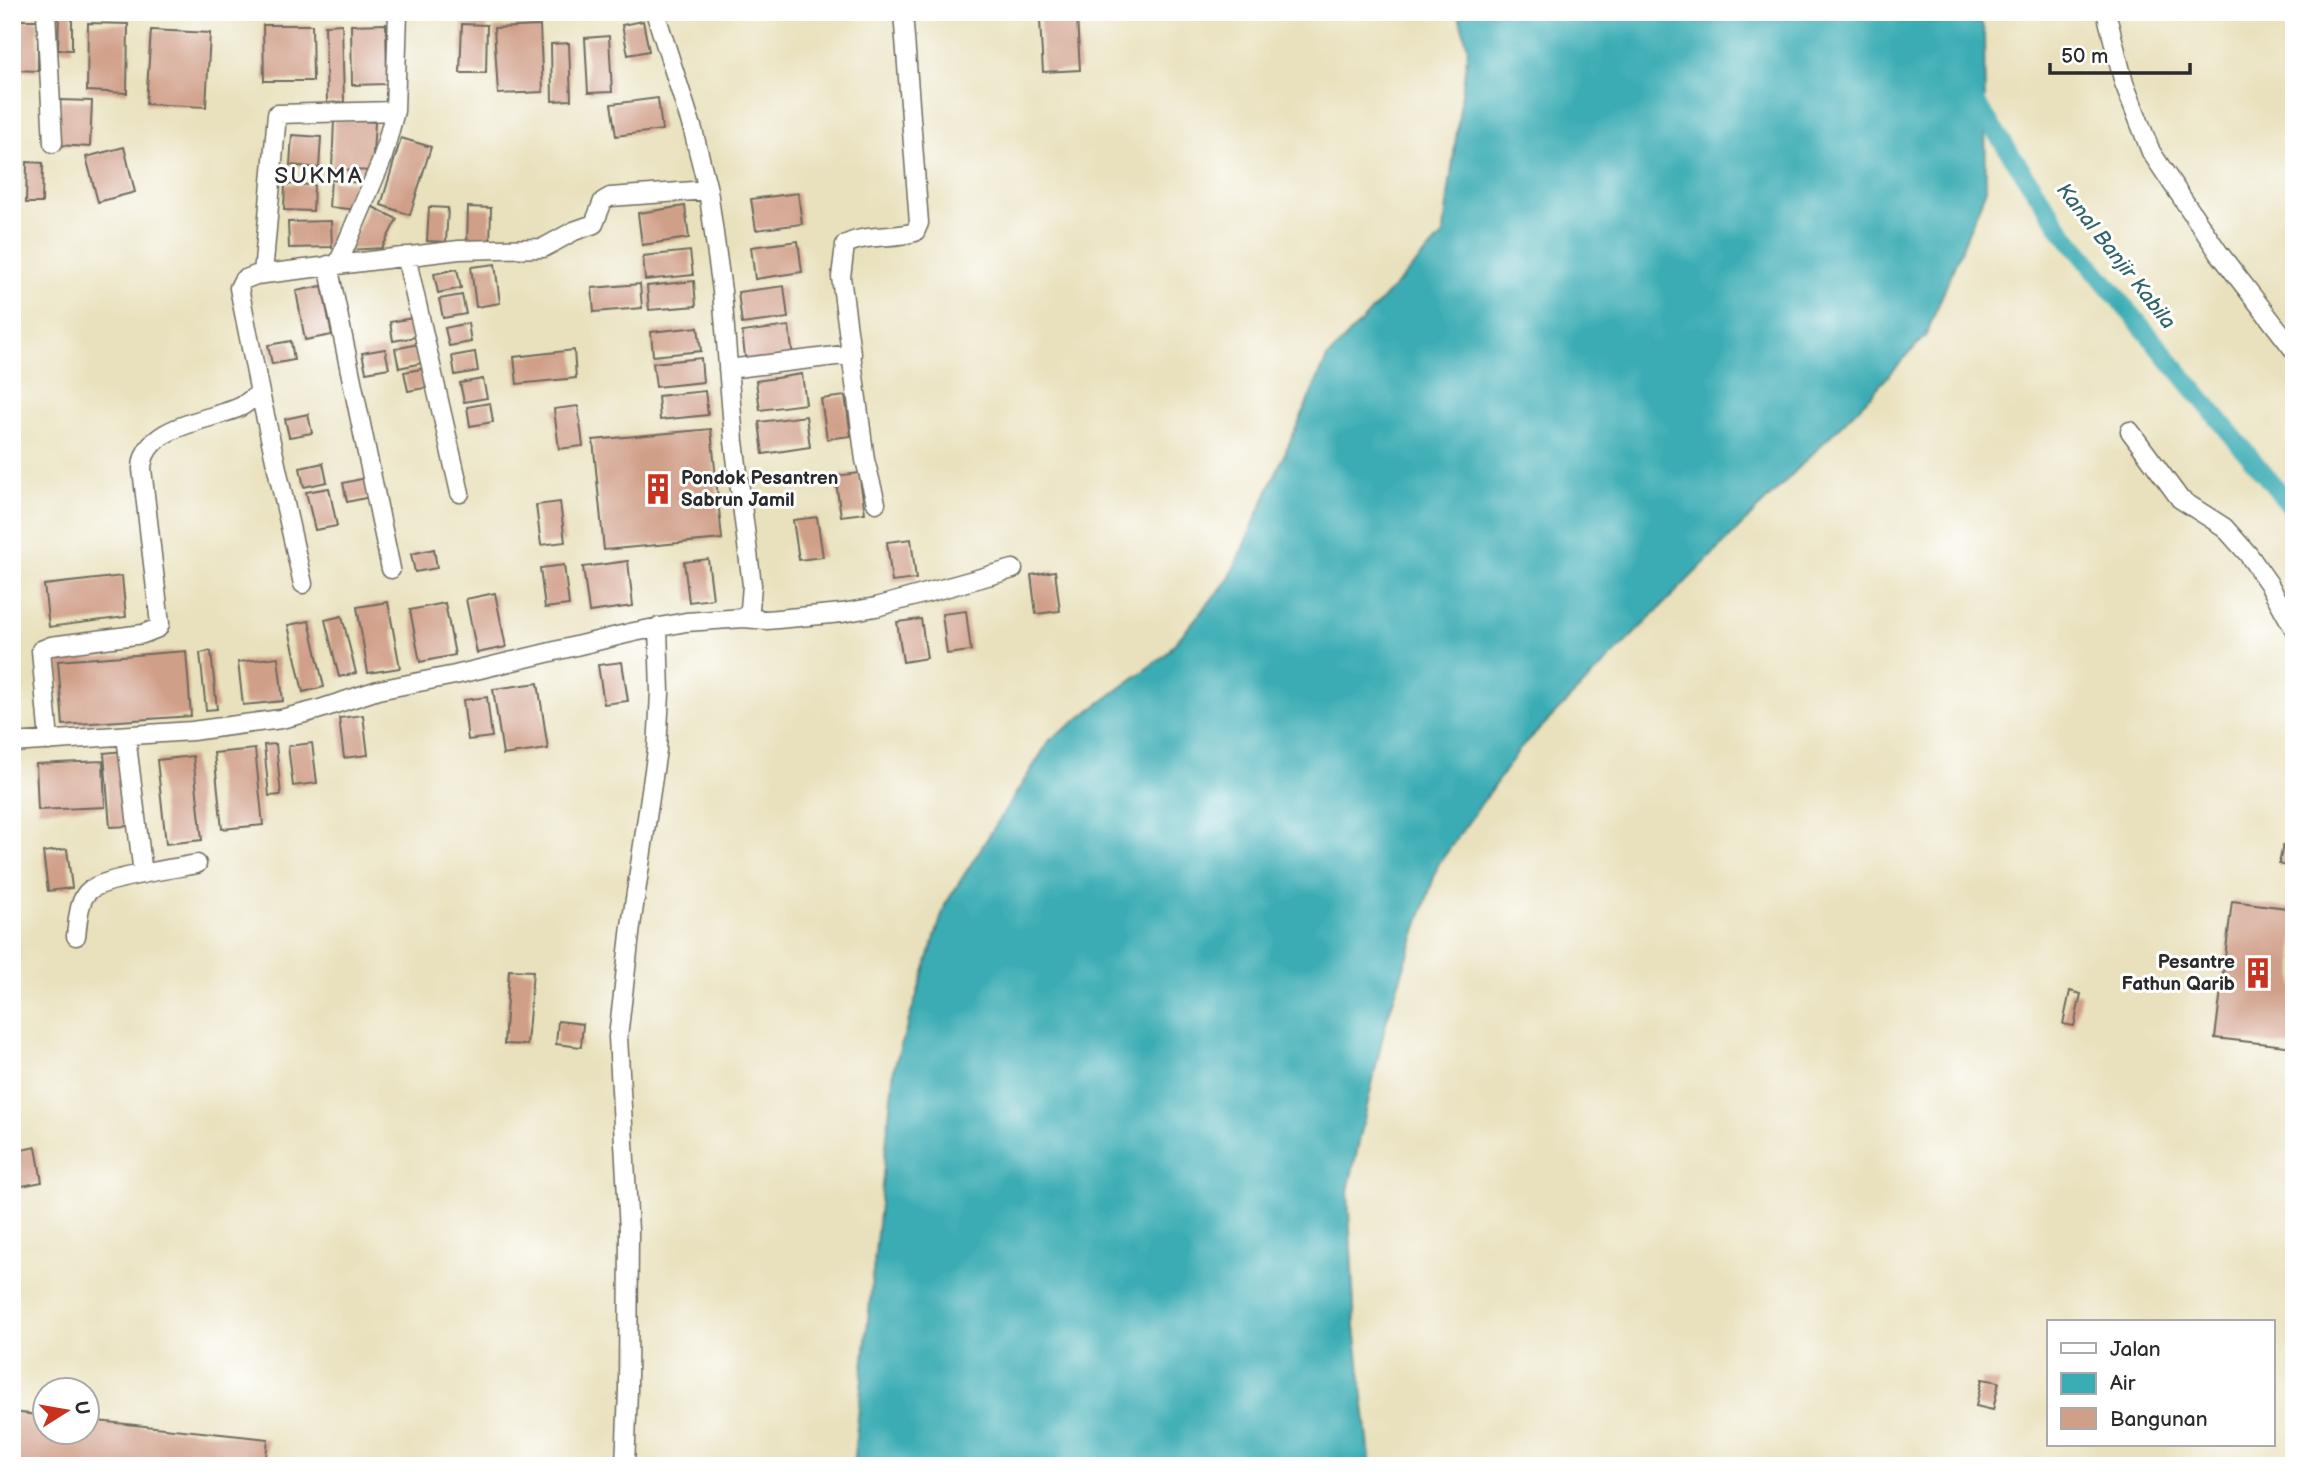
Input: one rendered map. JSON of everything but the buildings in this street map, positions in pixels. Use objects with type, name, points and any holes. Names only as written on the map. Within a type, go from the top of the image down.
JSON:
[{"type":"street","points":[[47,12],[53,144]]},
{"type":"street","points":[[391,569],[333,265],[382,160],[395,111],[398,12]]},
{"type":"street","points":[[655,12],[693,130],[708,190],[722,291],[752,585],[750,609],[744,618]]},
{"type":"street","points":[[876,503],[865,460],[841,277],[845,245],[853,240],[900,237],[915,232],[919,223],[903,12]]},
{"type":"street","points":[[2106,12],[2124,83],[2151,152],[2218,253],[2294,350]]},
{"type":"street","points":[[263,274],[277,114],[395,111]]},
{"type":"street","points":[[303,583],[239,288],[243,280],[248,276],[460,250],[543,247],[594,224],[603,201],[610,197],[708,190]]},
{"type":"street","points":[[406,256],[460,493]]},
{"type":"street","points":[[728,369],[852,354]]},
{"type":"street","points":[[49,741],[41,650],[51,646],[143,634],[160,624],[142,469],[146,452],[171,430],[242,406],[260,393]]},
{"type":"street","points":[[2130,431],[2180,499],[2224,527],[2248,554],[2269,584],[2294,629]]},
{"type":"street","points":[[12,743],[192,731],[281,719],[378,690],[455,675],[658,627],[744,618],[767,620],[876,607],[1013,569]]},
{"type":"street","points":[[625,1466],[629,1231],[618,1037],[657,750],[660,692],[658,627]]},
{"type":"street","points":[[126,736],[143,874]]},
{"type":"street","points":[[76,936],[84,897],[90,889],[143,874],[197,864]]},
{"type":"water","points":[[1458,12],[1978,12],[1984,31],[1986,189],[1926,335],[1869,397],[1520,749],[1438,865],[1386,1022],[1348,1191],[1355,1327],[1371,1466],[853,1466],[894,1068],[945,905],[1050,740],[1165,655],[1229,579],[1327,358],[1443,235],[1468,48]]},
{"type":"waterway","name":"Kanal Banjir Kabila","points":[[1970,94],[2064,233],[2294,510]]},
{"type":"place","name":"Pondok Pesantren Sabrun Jamil","points":[[658,489]]},
{"type":"place","name":"Pesantre Fathun Qarib","points":[[2258,973]]},
{"type":"district","name":"SUKMA","points":[[319,176]]}]
